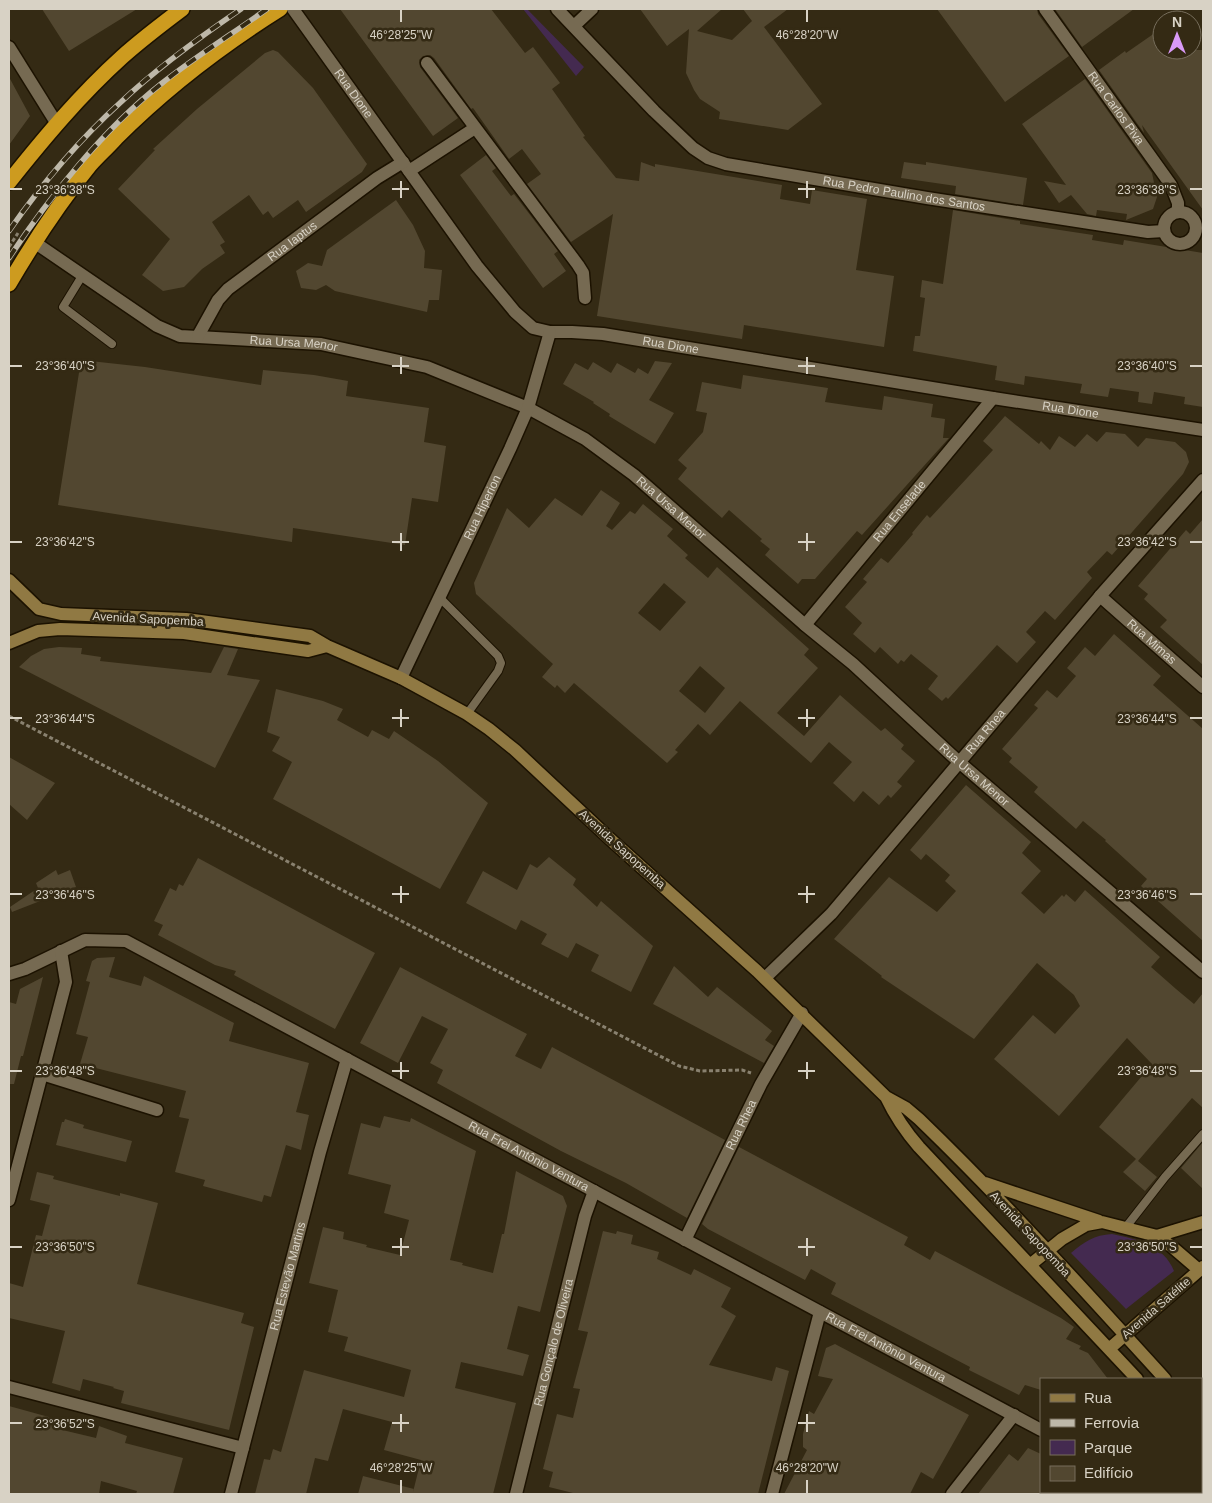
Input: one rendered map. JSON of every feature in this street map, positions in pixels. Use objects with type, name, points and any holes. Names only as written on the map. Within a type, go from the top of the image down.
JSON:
[{"type":"highway","points":[[9,182],[42,140],[122,57],[182,9]]},
{"type":"highway","points":[[9,284],[49,218],[91,164],[140,114],[178,81],[254,25],[280,9]]},
{"type":"main road","name":"Avenida Sapopemba","points":[[9,580],[39,609],[61,614],[186,619],[310,636],[327,646],[401,678],[467,714],[515,750],[610,839],[765,978],[886,1097],[906,1108],[919,1119],[1048,1250],[1083,1291],[1164,1378]]},
{"type":"main road","name":"Avenida Sapopemba","points":[[9,643],[38,630],[60,629],[184,633],[308,651],[327,646]]},
{"type":"main road","name":"Avenida Sapopemba","points":[[886,1097],[906,1132],[1136,1378]]},
{"type":"main road","points":[[981,1182],[1102,1222],[1156,1236],[1202,1270]]},
{"type":"main road","points":[[1030,1265],[1077,1229],[1102,1222]]},
{"type":"main road","points":[[1156,1236],[1203,1222]]},
{"type":"main road","name":"Avenida Satélite","points":[[1109,1349],[1202,1270]]},
{"type":"street","name":"Rua Dione","points":[[293,9],[477,266],[515,312],[533,328],[550,332],[603,334],[993,398],[1203,430]]},
{"type":"street","name":"Rua Pedro Paulino dos Santos","points":[[557,9],[654,111],[693,148],[708,158],[726,164],[1109,226],[1148,232],[1164,231]]},
{"type":"street","points":[[574,26],[592,9]]},
{"type":"street","name":"Rua Carlos Piva","points":[[1045,9],[1171,185],[1178,203],[1178,212]]},
{"type":"street","points":[[9,47],[57,124]]},
{"type":"street","points":[[426,63],[578,265],[583,273],[585,298]]},
{"type":"street","name":"Rua Iaptus","points":[[198,336],[218,300],[228,289],[377,178],[406,166],[475,128]]},
{"type":"street","points":[[1178,212],[1189,214],[1195,223],[1195,233],[1198,239],[1178,244],[1169,240],[1164,231],[1164,225],[1169,216],[1178,212]]},
{"type":"street","name":"Rua Ursa Menor","points":[[34,242],[157,326],[180,336],[321,344],[427,367],[528,408],[585,439],[634,475],[805,625],[853,664],[959,762],[1203,972]]},
{"type":"street","name":"Rua Hiperion","points":[[401,678],[528,408],[550,332]]},
{"type":"street","name":"Rua Enselade","points":[[805,625],[993,398]]},
{"type":"street","name":"Rua Rhea","points":[[765,978],[831,914],[1100,596],[1203,480]]},
{"type":"street","name":"Rua Mimas","points":[[1100,596],[1203,687]]},
{"type":"street","name":"Rua Frei Antônio Ventura","points":[[9,974],[25,969],[85,940],[126,941],[1040,1429]]},
{"type":"street","points":[[9,1200],[66,982],[61,951]]},
{"type":"street","name":"Rua Rhea","points":[[685,1240],[761,1084],[802,1014]]},
{"type":"street","name":"Rua Estevão Martins","points":[[231,1494],[320,1152],[347,1059]]},
{"type":"street","points":[[42,1074],[157,1110]]},
{"type":"street","name":"Rua Gonçalo de Oliveira","points":[[516,1494],[585,1216],[594,1191]]},
{"type":"street","points":[[772,1494],[820,1312]]},
{"type":"street","points":[[9,1387],[243,1448]]},
{"type":"street","points":[[952,1494],[1014,1415]]},
{"type":"lane","points":[[82,276],[63,307],[112,344]]},
{"type":"lane","points":[[439,597],[498,656],[500,663],[498,670],[467,714]]},
{"type":"lane","points":[[1126,1227],[1165,1177],[1203,1134]]},
{"type":"path","points":[[9,716],[679,1066],[700,1071],[742,1070],[758,1075],[761,1084]]},
{"type":"green space","points":[[523,9],[527,9],[584,67],[576,76]]},
{"type":"green space","points":[[1112,1234],[1140,1241],[1156,1249],[1169,1262],[1174,1271],[1126,1309],[1071,1253],[1090,1240]]},
{"type":"building","points":[[42,9],[137,9],[69,51]]},
{"type":"building","points":[[340,9],[491,9],[525,53],[533,47],[560,83],[552,89],[585,136],[583,137],[616,178],[639,181],[641,162],[655,167],[655,164],[782,185],[780,199],[810,204],[812,190],[867,199],[856,270],[894,276],[884,347],[744,325],[742,339],[597,316],[613,214],[571,242],[527,184],[541,174],[522,149],[509,159],[473,108],[471,109],[434,58],[430,55],[423,56],[419,60],[420,67],[458,118],[433,136]]},
{"type":"building","points":[[640,9],[722,9],[697,31],[732,40],[752,21],[743,9],[788,9],[764,27],[822,104],[788,130],[719,119],[720,112],[700,99],[686,73],[689,29],[667,46]]},
{"type":"building","points":[[937,9],[1037,9],[1038,14],[1069,56],[1005,102]]},
{"type":"building","points":[[1055,9],[1134,9],[1082,47]]},
{"type":"building","points":[[1152,35],[1152,60],[1202,60],[1203,50],[1203,210],[1142,125],[1144,133],[1099,70],[1125,51],[1126,53]]},
{"type":"building","points":[[273,50],[278,52],[313,88],[367,164],[362,172],[306,212],[298,200],[273,218],[268,211],[263,215],[249,195],[212,222],[225,242],[220,245],[225,253],[202,269],[184,287],[163,291],[142,275],[170,239],[118,189],[155,150],[153,149],[197,109],[265,53]]},
{"type":"building","points":[[9,77],[30,116],[9,145]]},
{"type":"building","points":[[1085,79],[1152,173],[1157,197],[1153,209],[1126,220],[1127,214],[1097,210],[1096,216],[1087,214],[1071,195],[1059,203],[1044,181],[1066,185],[1022,124]]},
{"type":"building","points":[[486,155],[496,168],[492,171],[511,196],[514,194],[558,251],[554,254],[566,271],[543,288],[460,175]]},
{"type":"building","points":[[904,162],[926,165],[926,162],[1027,178],[1023,205],[955,194],[956,186],[901,178]]},
{"type":"building","points":[[396,200],[413,225],[425,251],[424,268],[442,270],[439,300],[429,300],[427,312],[335,291],[326,285],[316,290],[301,288],[296,271],[308,263],[322,266],[327,250]]},
{"type":"building","points":[[953,210],[1020,221],[1020,224],[1093,235],[1092,240],[1123,245],[1124,240],[1203,253],[1203,407],[1184,404],[1185,397],[1154,392],[1152,404],[1138,402],[1139,392],[1110,388],[1108,397],[1080,393],[1082,384],[1025,376],[1024,385],[995,380],[997,366],[913,351],[915,336],[920,336],[925,298],[920,297],[922,280],[943,284]]},
{"type":"building","points":[[81,360],[145,367],[261,385],[263,370],[314,375],[348,381],[346,396],[429,408],[424,442],[446,446],[438,502],[412,498],[405,545],[293,528],[292,542],[58,505]]},
{"type":"building","points":[[655,361],[672,363],[649,400],[674,413],[655,444],[609,416],[610,414],[594,402],[563,384],[575,363],[588,370],[593,362],[611,373],[617,363],[635,373],[638,368],[648,374]]},
{"type":"building","points":[[743,375],[828,388],[825,402],[882,410],[884,396],[933,404],[931,417],[945,419],[943,438],[949,438],[862,535],[857,531],[815,579],[802,579],[798,584],[765,555],[770,549],[760,541],[762,539],[729,510],[722,518],[678,479],[687,468],[678,460],[703,432],[707,413],[696,411],[702,382],[741,389]]},
{"type":"building","points":[[1005,416],[1039,444],[1041,441],[1050,450],[1059,436],[1075,447],[1087,434],[1097,442],[1106,432],[1125,434],[1138,447],[1146,438],[1175,442],[1186,452],[1189,462],[1183,474],[1112,555],[1107,551],[1087,572],[1092,578],[1055,620],[1045,611],[1026,632],[1036,642],[1017,663],[997,645],[948,699],[946,697],[942,701],[928,689],[938,676],[911,654],[904,662],[901,660],[898,664],[880,647],[875,653],[853,634],[862,623],[845,607],[867,582],[863,579],[881,558],[888,563],[927,515],[930,518],[993,450],[983,441]]},
{"type":"building","points":[[601,490],[620,503],[606,526],[612,530],[630,511],[635,514],[643,504],[673,529],[667,536],[688,555],[685,558],[708,578],[717,567],[809,649],[804,655],[818,668],[777,713],[804,736],[840,695],[881,731],[885,728],[904,745],[901,749],[915,761],[897,782],[902,786],[891,798],[888,795],[879,805],[863,791],[854,802],[833,783],[852,762],[829,742],[811,763],[740,701],[710,735],[698,724],[675,750],[678,752],[667,763],[574,683],[565,693],[557,685],[555,688],[542,677],[553,664],[476,594],[474,583],[507,508],[529,528],[555,498],[582,516]],"holes":[[[664,583],[686,602],[660,631],[638,613]],[[700,666],[725,688],[705,713],[679,691]]]},
{"type":"building","points":[[1203,519],[1203,665],[1160,627],[1167,620],[1144,599],[1148,594],[1138,586],[1186,530],[1190,534]]},
{"type":"building","points":[[1114,634],[1161,676],[1153,685],[1203,729],[1203,941],[1141,886],[1147,879],[1106,840],[1083,821],[1076,829],[1034,792],[1038,787],[1009,762],[1012,758],[1002,749],[1038,708],[1034,705],[1047,690],[1057,698],[1076,676],[1067,668],[1085,647],[1095,656]]},
{"type":"building","points":[[59,647],[82,648],[81,654],[101,657],[100,661],[211,673],[224,647],[238,649],[227,675],[260,680],[215,768],[19,667],[31,656],[44,649]]},
{"type":"building","points":[[276,689],[323,701],[343,709],[337,720],[368,737],[372,730],[389,739],[394,731],[438,761],[488,803],[440,889],[273,799],[292,762],[272,751],[280,737],[267,732]]},
{"type":"building","points":[[9,757],[55,783],[27,820],[9,804]]},
{"type":"building","points":[[966,785],[1031,842],[1022,853],[1041,871],[1021,893],[1044,914],[1062,895],[1064,897],[1066,894],[1075,902],[1085,890],[1160,957],[1151,967],[1176,989],[1194,1004],[1203,993],[1203,1108],[1192,1098],[1138,1161],[1157,1177],[1145,1191],[1123,1172],[1136,1159],[1099,1127],[1152,1064],[1127,1038],[1059,1116],[994,1059],[1033,1015],[1055,1034],[1080,1006],[1074,995],[1037,963],[974,1039],[881,977],[834,939],[889,877],[937,912],[956,891],[945,881],[950,875],[926,854],[921,860],[910,850]]},
{"type":"building","points":[[549,857],[576,879],[573,885],[597,907],[601,901],[653,946],[631,992],[591,971],[599,955],[576,943],[568,958],[541,944],[547,934],[521,920],[516,930],[466,903],[483,871],[517,890],[530,864],[537,868]]},
{"type":"building","points":[[198,858],[375,953],[335,1029],[234,975],[236,971],[215,965],[158,935],[163,925],[154,921],[170,888],[176,891],[179,884],[183,886]]},
{"type":"building","points":[[56,870],[58,875],[70,870],[76,887],[12,912],[10,907],[38,888],[36,883]]},
{"type":"building","points":[[115,957],[109,977],[141,986],[144,976],[234,1023],[229,1041],[309,1063],[296,1112],[309,1115],[301,1150],[286,1145],[271,1197],[264,1195],[262,1202],[203,1186],[205,1180],[175,1172],[189,1119],[179,1117],[186,1091],[80,1064],[88,1037],[76,1034],[90,982],[86,981],[92,961],[97,958]]},
{"type":"building","points":[[674,966],[708,997],[717,987],[772,1031],[765,1040],[774,1046],[764,1063],[653,1004]]},
{"type":"building","points":[[400,967],[527,1034],[515,1056],[541,1069],[552,1047],[725,1140],[687,1218],[626,1183],[561,1151],[437,1083],[443,1070],[430,1063],[448,1029],[422,1016],[398,1063],[360,1043]]},
{"type":"building","points":[[43,977],[23,1056],[21,1056],[14,1084],[9,1084],[9,1002],[16,1004],[20,989]]},
{"type":"building","points":[[384,1116],[410,1122],[411,1118],[476,1151],[450,1260],[493,1273],[502,1234],[504,1234],[516,1171],[563,1196],[567,1206],[540,1312],[518,1306],[507,1349],[529,1355],[523,1376],[461,1362],[455,1388],[516,1403],[493,1494],[358,1494],[363,1476],[414,1489],[421,1460],[384,1450],[392,1422],[343,1409],[328,1461],[315,1458],[306,1494],[255,1494],[264,1459],[270,1460],[273,1449],[281,1452],[304,1370],[404,1397],[411,1370],[344,1351],[348,1337],[328,1332],[338,1290],[309,1283],[323,1227],[344,1232],[343,1239],[400,1255],[409,1220],[384,1213],[391,1185],[348,1174],[361,1123],[380,1128]]},
{"type":"building","points":[[65,1119],[84,1125],[83,1128],[132,1141],[126,1162],[56,1145],[62,1122]]},
{"type":"building","points":[[1203,1142],[1203,1189],[1181,1168]]},
{"type":"building","points":[[739,1147],[908,1237],[904,1245],[930,1260],[935,1251],[1061,1318],[1074,1327],[1066,1339],[1081,1346],[1079,1349],[1088,1353],[1107,1378],[1040,1378],[1040,1390],[1025,1385],[1019,1395],[969,1370],[970,1367],[831,1294],[836,1283],[811,1269],[805,1280],[708,1229],[702,1224]]},
{"type":"building","points":[[37,1172],[54,1176],[53,1179],[120,1196],[120,1193],[158,1203],[137,1284],[244,1313],[241,1323],[254,1327],[229,1430],[121,1403],[124,1391],[114,1387],[83,1379],[80,1391],[52,1383],[65,1331],[9,1318],[9,1283],[23,1287],[36,1235],[42,1236],[50,1205],[30,1200]]},
{"type":"building","points":[[603,1231],[616,1234],[617,1231],[633,1235],[631,1244],[659,1252],[657,1259],[691,1275],[694,1269],[731,1288],[721,1307],[736,1316],[709,1365],[772,1381],[776,1367],[789,1371],[758,1494],[577,1494],[549,1487],[553,1472],[543,1469],[557,1414],[573,1418],[580,1389],[573,1388],[588,1332],[578,1330]]},
{"type":"building","points":[[835,1344],[969,1415],[933,1479],[921,1472],[910,1494],[784,1494],[807,1450],[803,1447],[803,1434],[809,1411],[814,1414],[833,1379],[818,1376],[826,1348]]},
{"type":"building","points":[[9,1406],[56,1419],[54,1428],[96,1438],[99,1426],[127,1436],[125,1443],[183,1458],[173,1494],[136,1494],[137,1491],[101,1481],[99,1494],[9,1494]]},
{"type":"building","points":[[1028,1448],[1040,1454],[1041,1494],[978,1494],[1009,1454],[1018,1461]]},
{"type":"railway","points":[[9,231],[61,163],[105,117],[164,65],[241,9]]},
{"type":"railway","points":[[9,258],[60,188],[98,143],[119,122],[174,74],[267,9]]}]
